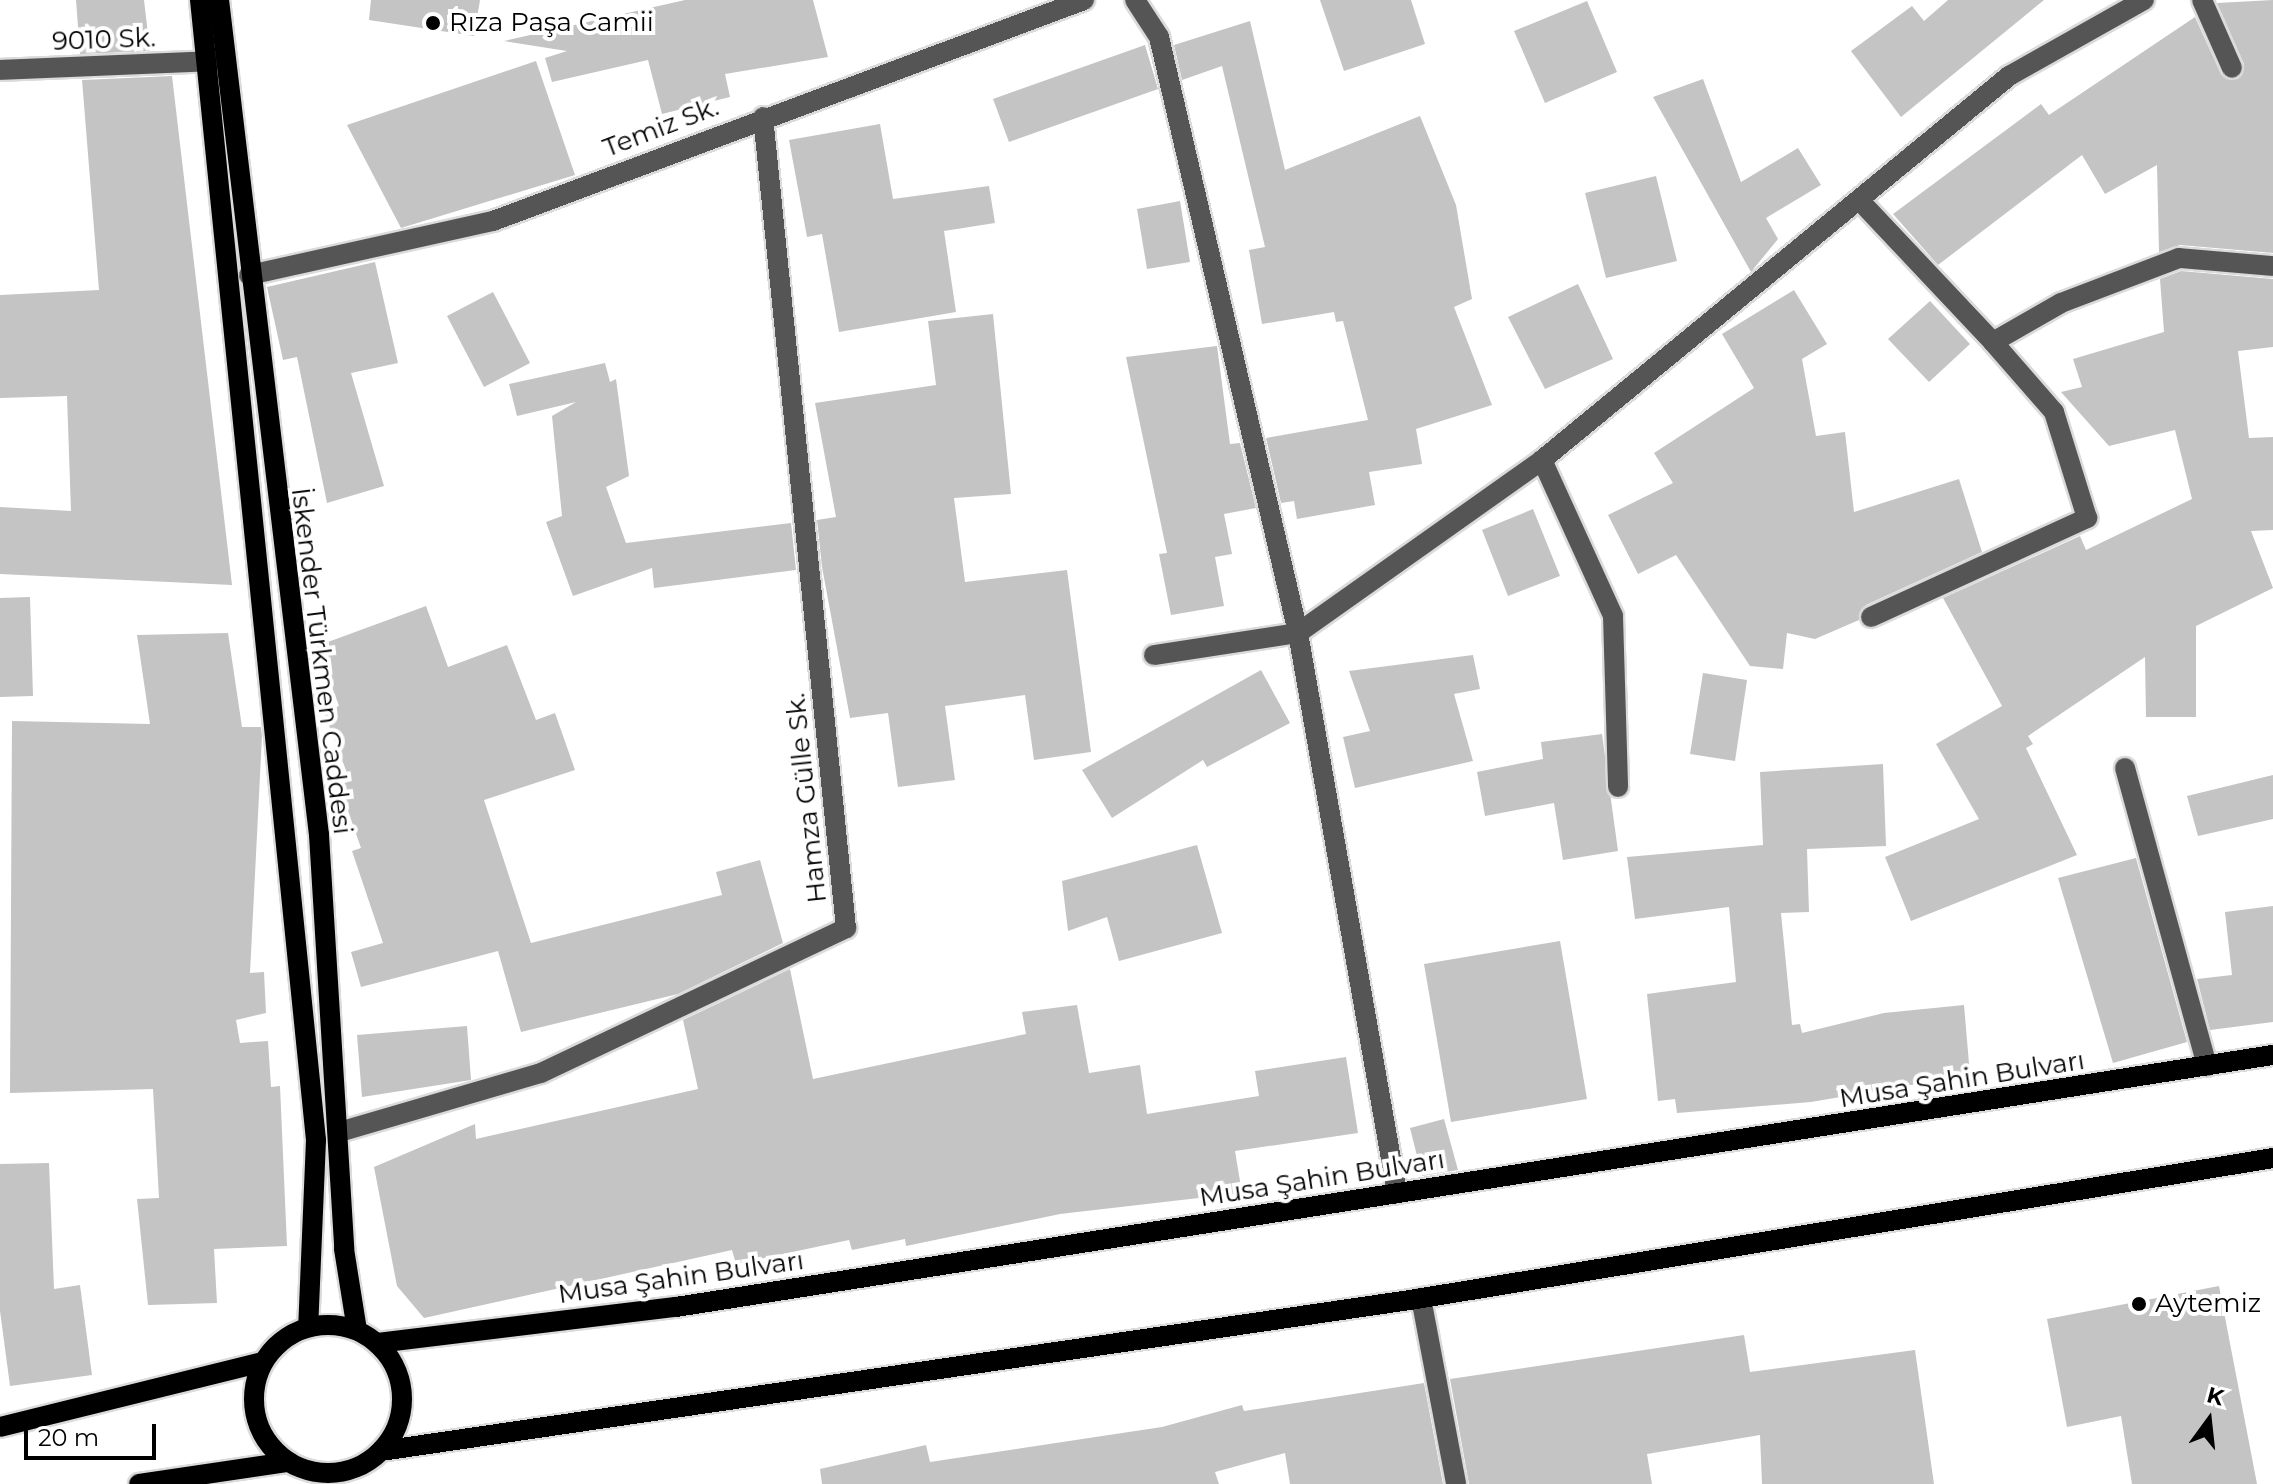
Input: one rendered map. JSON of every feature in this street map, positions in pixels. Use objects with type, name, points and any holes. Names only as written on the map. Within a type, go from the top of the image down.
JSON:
[{"type":"main road","points":[[200,0],[211,61],[223,263],[316,1140],[308,1327]]},
{"type":"main road","name":"İskender Türkmen Caddesi","points":[[219,0],[249,275],[319,835],[344,1249],[357,1330]]},
{"type":"main road","name":"Musa Şahin Bulvarı","points":[[377,1343],[676,1307],[2273,1055]]},
{"type":"main road","points":[[139,1484],[288,1462],[337,1478],[381,1451],[1421,1298],[2273,1158]]},
{"type":"main road","points":[[0,1427],[263,1362],[308,1327],[357,1330],[377,1343],[401,1384],[395,1431],[381,1451]]},
{"type":"main road","points":[[263,1362],[256,1417],[288,1462]]},
{"type":"street","name":"Temiz Sk.","points":[[249,275],[493,221],[763,117],[1084,0]]},
{"type":"street","points":[[1135,0],[1159,37],[1298,633],[1397,1193]]},
{"type":"street","points":[[1154,655],[1298,633],[1542,460],[1862,203],[2009,76],[2144,0]]},
{"type":"street","points":[[2202,0],[2232,68]]},
{"type":"street","name":"9010 Sk.","points":[[0,70],[211,61]]},
{"type":"street","name":"Hamza Gülle Sk.","points":[[339,1132],[541,1073],[846,928],[763,117]]},
{"type":"street","points":[[1862,203],[1993,342],[2054,412],[2087,518],[1871,617]]},
{"type":"street","points":[[1993,342],[2061,303],[2179,258],[2273,266]]},
{"type":"street","points":[[1542,460],[1613,616],[1618,787]]},
{"type":"street","points":[[2125,768],[2207,1066]]},
{"type":"street","points":[[1421,1298],[1456,1484]]},
{"type":"building","points":[[76,0],[144,0],[150,51],[80,54]]},
{"type":"building","name":"Rıza Paşa Camii","points":[[371,0],[480,0],[474,36],[369,20]]},
{"type":"building","points":[[685,0],[813,0],[828,57],[725,74],[730,97],[662,114],[648,60],[552,82],[545,58],[567,51],[504,41]]},
{"type":"building","points":[[1320,0],[1411,0],[1425,44],[1344,71]]},
{"type":"building","points":[[1948,0],[2044,0],[1901,117],[1851,51],[1912,6],[1924,21]]},
{"type":"building","points":[[2273,0],[2273,253],[2180,245],[2159,252],[2157,165],[2105,194],[2082,155],[1938,265],[1893,214],[2041,104],[2049,115],[2195,17],[2221,74],[2238,79],[2244,64],[2217,3]]},
{"type":"building","points":[[1587,1],[1617,72],[1545,103],[1514,31]]},
{"type":"building","points":[[1250,21],[1285,170],[1420,116],[1456,205],[1472,299],[1454,307],[1492,405],[1416,429],[1422,464],[1369,472],[1375,505],[1297,519],[1294,501],[1281,503],[1266,438],[1368,420],[1343,321],[1336,322],[1334,312],[1262,324],[1249,250],[1265,247],[1222,66],[1182,80],[1174,45]]},
{"type":"building","points":[[1145,45],[1158,89],[1009,142],[993,99]]},
{"type":"building","points":[[536,61],[575,175],[401,228],[347,125]]},
{"type":"building","points":[[172,76],[232,585],[0,574],[0,507],[71,511],[67,396],[0,398],[0,295],[99,290],[82,80]]},
{"type":"building","points":[[1703,79],[1741,182],[1798,148],[1821,185],[1766,218],[1778,239],[1751,272],[1653,97]]},
{"type":"building","points":[[880,124],[893,199],[989,186],[995,223],[944,231],[956,312],[839,332],[822,234],[807,237],[789,140]]},
{"type":"building","points":[[1656,176],[1677,261],[1606,278],[1585,193]]},
{"type":"building","points":[[1180,201],[1190,262],[1147,269],[1137,209]]},
{"type":"building","points":[[375,262],[398,363],[351,373],[384,486],[327,503],[297,357],[283,360],[267,287]]},
{"type":"building","points":[[2181,271],[2273,279],[2273,347],[2238,351],[2249,438],[2273,437],[2273,530],[2251,531],[2273,588],[2196,626],[2196,717],[2146,717],[2145,657],[2028,736],[2033,744],[2026,748],[2077,855],[1911,921],[1885,857],[1979,819],[1936,744],[2002,706],[1943,598],[2080,536],[2086,550],[2192,499],[2175,430],[2109,446],[2061,392],[2082,387],[2073,359],[2164,332],[2160,279]]},
{"type":"building","points":[[1578,284],[1613,359],[1545,389],[1508,317]]},
{"type":"building","points":[[1794,290],[1827,344],[1802,359],[1816,436],[1845,432],[1854,512],[1959,479],[1982,552],[1866,605],[1859,620],[1815,639],[1787,633],[1783,669],[1750,666],[1676,555],[1638,574],[1608,515],[1673,483],[1654,453],[1754,388],[1722,334]]},
{"type":"building","points":[[493,292],[530,363],[484,387],[447,316]]},
{"type":"building","points":[[1930,301],[1970,344],[1929,382],[1888,339]]},
{"type":"building","points":[[993,314],[1011,494],[954,498],[965,582],[1067,570],[1091,752],[1034,760],[1025,695],[945,706],[955,780],[898,787],[888,713],[850,718],[822,567],[817,520],[836,517],[815,403],[936,385],[928,321]]},
{"type":"building","points":[[1217,346],[1230,444],[1240,443],[1256,508],[1224,514],[1232,554],[1215,557],[1224,606],[1171,615],[1159,554],[1167,553],[1126,357]]},
{"type":"building","points":[[605,363],[610,382],[616,379],[629,476],[606,487],[626,543],[791,523],[796,570],[654,588],[652,568],[573,596],[546,522],[562,516],[552,416],[576,402],[517,416],[509,384]]},
{"type":"building","points":[[1533,509],[1560,576],[1508,596],[1482,530]]},
{"type":"building","points":[[30,597],[33,696],[0,697],[0,598]]},
{"type":"building","points":[[426,606],[448,667],[507,645],[536,720],[555,713],[575,770],[484,800],[531,943],[722,895],[716,872],[760,860],[783,943],[678,994],[521,1032],[498,951],[361,987],[351,952],[383,943],[352,851],[361,848],[339,785],[350,781],[324,712],[339,706],[317,646]]},
{"type":"building","points":[[228,633],[242,727],[261,727],[262,736],[250,973],[264,972],[266,1013],[236,1020],[240,1043],[268,1041],[271,1087],[280,1086],[287,1246],[214,1249],[217,1303],[148,1305],[137,1199],[159,1198],[153,1089],[10,1093],[12,721],[150,724],[137,635]]},
{"type":"building","points":[[1473,655],[1480,689],[1454,694],[1473,761],[1355,788],[1343,737],[1370,731],[1349,671]]},
{"type":"building","points":[[1261,670],[1290,723],[1207,767],[1203,760],[1112,818],[1082,770]]},
{"type":"building","points":[[1703,673],[1747,680],[1735,761],[1690,754]]},
{"type":"building","points":[[1602,734],[1618,851],[1563,860],[1554,803],[1485,816],[1477,772],[1543,759],[1541,742]]},
{"type":"building","points":[[1883,764],[1886,846],[1807,849],[1809,912],[1781,913],[1792,1025],[1800,1024],[1802,1033],[1884,1013],[1964,1005],[1970,1075],[1811,1102],[1677,1113],[1675,1099],[1658,1101],[1647,994],[1736,982],[1729,907],[1635,919],[1627,857],[1763,845],[1760,772]]},
{"type":"building","points":[[2273,775],[2273,819],[2198,836],[2187,796]]},
{"type":"building","points":[[1197,845],[1222,933],[1119,961],[1107,917],[1068,931],[1062,881]]},
{"type":"building","points":[[2136,858],[2187,1042],[2113,1063],[2058,878]]},
{"type":"building","points":[[2273,906],[2273,1022],[2210,1030],[2197,979],[2232,975],[2225,912]]},
{"type":"building","points":[[1560,941],[1587,1099],[1451,1122],[1424,964]]},
{"type":"building","points":[[790,969],[813,1079],[1026,1034],[1022,1012],[1077,1005],[1089,1073],[1140,1065],[1147,1114],[1259,1096],[1255,1071],[1346,1057],[1358,1133],[1235,1151],[1242,1193],[1060,1214],[906,1246],[905,1239],[852,1250],[849,1240],[736,1264],[732,1250],[424,1318],[397,1286],[374,1167],[475,1124],[476,1139],[698,1089],[683,1020]]},
{"type":"building","points":[[467,1026],[471,1080],[362,1097],[357,1035]]},
{"type":"building","points":[[1444,1119],[1458,1170],[1422,1176],[1410,1128]]},
{"type":"building","points":[[49,1163],[54,1289],[80,1285],[92,1375],[10,1386],[0,1311],[0,1164]]},
{"type":"building","points":[[2219,1286],[2257,1484],[2132,1484],[2121,1416],[2067,1427],[2047,1319]]},
{"type":"building","points":[[1744,1335],[1750,1372],[1915,1350],[1934,1484],[1762,1484],[1760,1435],[1647,1454],[1652,1484],[1469,1484],[1450,1379]]},
{"type":"building","points":[[1424,1383],[1443,1484],[1290,1484],[1285,1453],[1215,1472],[1219,1484],[822,1484],[820,1469],[926,1445],[930,1462],[1162,1427],[1242,1405],[1244,1411]]},
{"type":"place","name":"Rıza Paşa Camii","points":[[433,23]]},
{"type":"place","name":"Aytemiz","points":[[2139,1304]]}]
